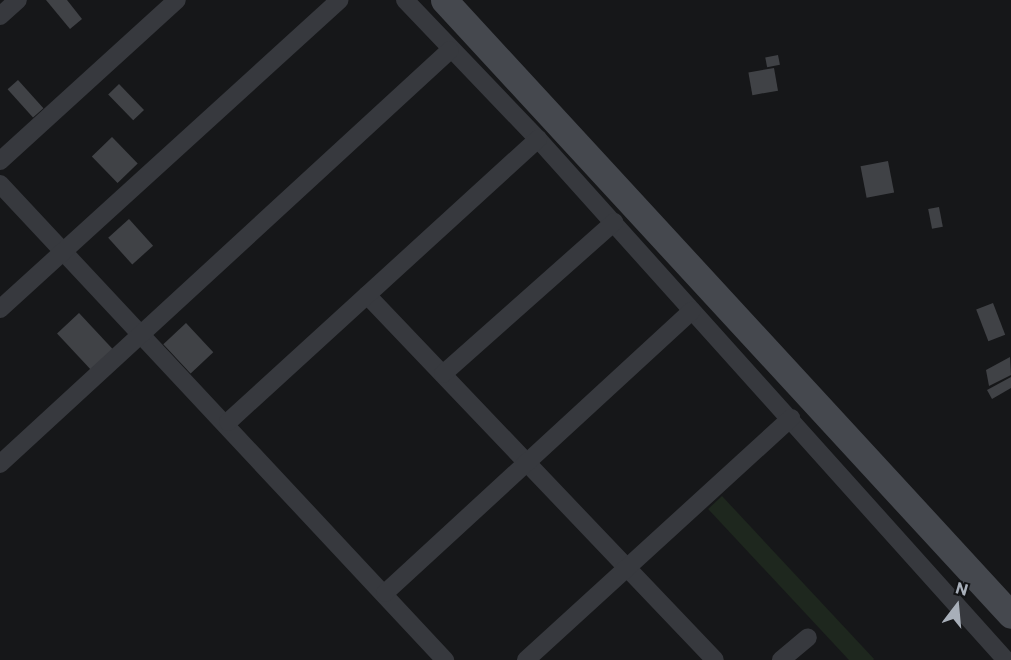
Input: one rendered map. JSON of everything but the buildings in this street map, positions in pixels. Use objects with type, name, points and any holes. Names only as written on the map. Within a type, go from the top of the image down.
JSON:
[{"type":"main road","points":[[444,0],[1011,615]]},
{"type":"street","points":[[0,16],[18,0]]},
{"type":"street","points":[[0,161],[177,0]]},
{"type":"street","points":[[0,309],[340,0]]},
{"type":"street","points":[[405,0],[614,222],[1006,660]]},
{"type":"street","points":[[0,464],[450,50]]},
{"type":"street","points":[[228,422],[538,139]]},
{"type":"street","points":[[0,184],[142,335],[228,422],[445,660]]},
{"type":"street","points":[[443,374],[614,222]]},
{"type":"street","points":[[367,295],[715,660]]},
{"type":"street","points":[[385,593],[692,311]]},
{"type":"street","points":[[526,660],[791,418]]},
{"type":"street","points":[[781,660],[808,637]]},
{"type":"shaded area","points":[[722,496],[874,659],[849,660],[708,509]]}]
